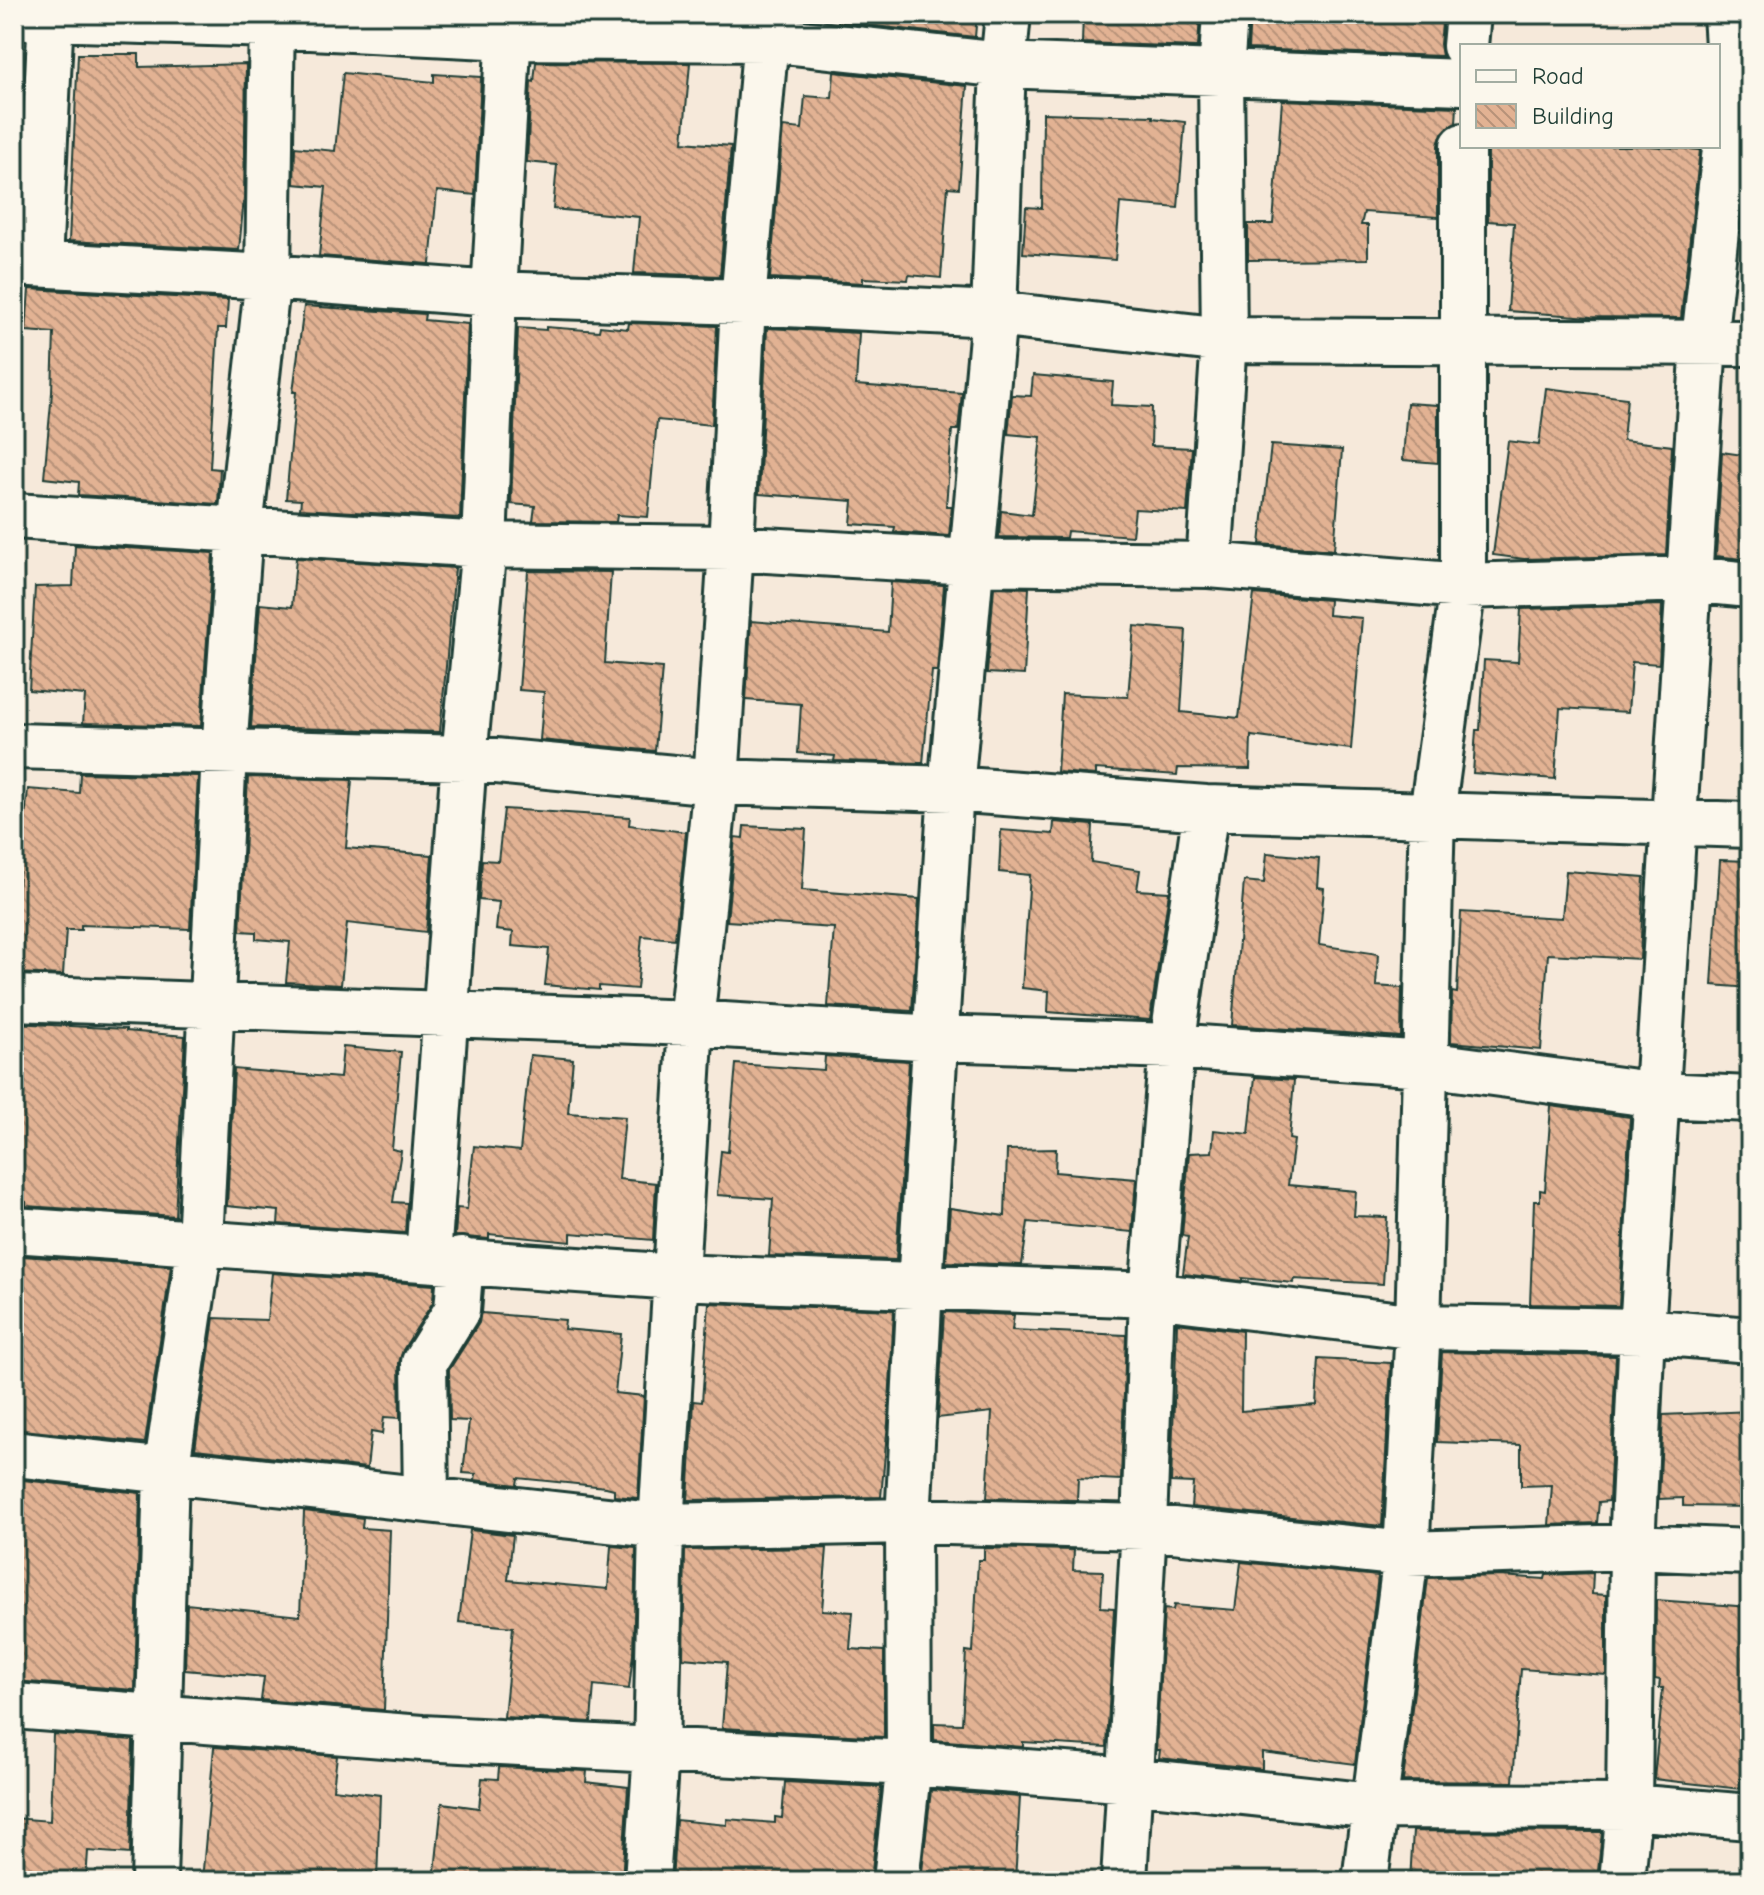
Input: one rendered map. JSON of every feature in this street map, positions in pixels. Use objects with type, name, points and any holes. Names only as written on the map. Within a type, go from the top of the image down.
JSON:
[{"type":"street","points":[[896,1881],[909,1763],[908,1521],[920,1285],[951,789],[994,314],[1003,65],[1008,14]]},
{"type":"street","points":[[1209,565],[1224,340],[1221,74],[1225,14]]},
{"type":"street","points":[[1465,44],[1468,14]]},
{"type":"street","points":[[1622,1881],[1629,1807],[1632,1547],[1642,1331],[1704,341],[1733,94],[1726,14]]},
{"type":"street","points":[[1460,82],[1003,65],[767,27],[39,16],[26,263],[494,294],[994,314],[1224,340],[1750,343]]},
{"type":"street","points":[[154,1881],[166,1472],[200,1243],[224,752],[240,529],[268,277],[271,20]]},
{"type":"street","points":[[426,1498],[424,1363],[457,1310],[445,1259],[445,1014],[484,545],[509,25]]},
{"type":"street","points":[[647,1881],[656,1752],[661,1526],[691,1023],[716,782],[743,302],[767,27]]},
{"type":"street","points":[[1365,1881],[1406,1554],[1418,1327],[1432,814],[1463,586],[1463,148]]},
{"type":"street","points":[[14,516],[484,545],[731,548],[971,562],[1209,565],[1463,586],[1689,579],[1750,585]]},
{"type":"street","points":[[14,746],[464,758],[716,782],[951,789],[1206,808],[1750,825]]},
{"type":"street","points":[[1124,1881],[1144,1527],[1152,1295],[1172,1046],[1206,808]]},
{"type":"street","points":[[14,998],[691,1023],[936,1038],[1172,1046],[1425,1064],[1658,1095],[1750,1099]]},
{"type":"street","points":[[14,1230],[676,1277],[1152,1295],[1418,1327],[1642,1331],[1750,1340]]},
{"type":"street","points":[[14,1454],[661,1526],[908,1521],[1144,1527],[1406,1554],[1632,1547],[1750,1552]]},
{"type":"street","points":[[14,1706],[422,1738],[909,1763],[1131,1780],[1373,1806],[1629,1807],[1750,1817]]},
{"type":"building","points":[[839,14],[977,14],[975,37],[838,22]]},
{"type":"building","points":[[1083,14],[1200,14],[1198,47],[1082,43]]},
{"type":"building","points":[[1250,14],[1443,14],[1442,56],[1248,49]]},
{"type":"building","points":[[78,54],[139,54],[139,67],[246,64],[244,198],[239,250],[69,241]]},
{"type":"building","points":[[536,62],[690,63],[683,142],[731,146],[720,276],[634,273],[639,217],[553,209],[557,165],[527,162],[531,81],[534,82]]},
{"type":"building","points":[[834,72],[967,86],[959,188],[948,187],[941,278],[909,275],[908,280],[863,278],[863,283],[770,278],[783,127],[802,129],[805,96],[832,98]]},
{"type":"building","points":[[343,73],[434,82],[434,74],[481,77],[475,195],[437,191],[430,264],[319,256],[326,187],[294,184],[295,147],[335,151]]},
{"type":"building","points":[[1282,100],[1457,107],[1456,123],[1442,133],[1438,145],[1438,217],[1364,212],[1361,225],[1368,225],[1368,259],[1248,260],[1248,224],[1273,224]]},
{"type":"building","points":[[1043,113],[1153,116],[1185,122],[1178,208],[1120,203],[1115,260],[1023,253],[1026,207],[1042,208]]},
{"type":"building","points":[[1488,148],[1700,150],[1681,318],[1591,317],[1508,311],[1514,223],[1488,221]]},
{"type":"building","points":[[29,289],[228,300],[226,328],[218,328],[210,468],[220,469],[218,504],[78,495],[79,482],[44,478],[54,333],[26,331]]},
{"type":"building","points":[[304,306],[425,314],[424,320],[468,324],[460,518],[300,509],[301,500],[286,499],[296,392],[293,392]]},
{"type":"building","points":[[629,323],[717,326],[712,425],[657,420],[648,517],[617,515],[616,522],[533,521],[535,506],[511,504],[518,328],[599,331],[600,326],[628,329]]},
{"type":"building","points":[[767,328],[859,333],[856,385],[962,393],[958,430],[952,430],[946,506],[952,506],[949,536],[894,532],[895,527],[851,524],[853,501],[759,494]]},
{"type":"building","points":[[1033,375],[1113,382],[1111,405],[1152,407],[1151,446],[1192,448],[1187,512],[1135,509],[1132,536],[1067,531],[1066,538],[999,537],[1001,511],[1032,515],[1041,437],[1008,434],[1012,395],[1031,396]]},
{"type":"building","points":[[1546,388],[1627,398],[1623,440],[1672,446],[1666,555],[1524,559],[1493,555],[1508,441],[1539,445]]},
{"type":"building","points":[[1407,403],[1438,405],[1438,463],[1403,460]]},
{"type":"building","points":[[1271,445],[1342,450],[1334,550],[1260,544]]},
{"type":"building","points":[[1722,452],[1750,456],[1750,560],[1716,556]]},
{"type":"building","points":[[75,545],[213,553],[201,726],[83,723],[85,695],[29,690],[35,587],[73,586]]},
{"type":"building","points":[[296,558],[455,568],[440,732],[251,727],[260,604],[292,607]]},
{"type":"building","points":[[528,571],[611,572],[605,663],[662,668],[655,751],[540,740],[544,692],[519,690]]},
{"type":"building","points":[[891,582],[944,585],[937,671],[932,671],[923,763],[834,761],[835,756],[798,753],[801,704],[746,700],[751,621],[888,632]]},
{"type":"building","points":[[994,587],[1029,588],[1024,675],[987,673]]},
{"type":"building","points":[[1254,594],[1329,600],[1328,615],[1362,618],[1351,749],[1251,736],[1250,769],[1178,768],[1177,775],[1096,769],[1096,775],[1057,772],[1062,694],[1128,697],[1134,626],[1186,630],[1181,712],[1239,718]]},
{"type":"building","points":[[1662,605],[1659,664],[1632,662],[1628,712],[1560,708],[1555,779],[1473,773],[1476,730],[1480,730],[1484,660],[1518,662],[1521,609]]},
{"type":"building","points":[[80,773],[198,776],[190,929],[81,925],[81,930],[66,930],[63,975],[14,973],[18,886],[28,789],[79,793]]},
{"type":"building","points":[[248,777],[352,780],[346,848],[432,855],[426,932],[347,923],[341,985],[286,982],[290,942],[256,939],[256,932],[240,931]]},
{"type":"building","points":[[504,809],[630,817],[629,825],[686,832],[675,939],[642,936],[637,989],[599,986],[599,990],[545,985],[549,949],[512,946],[513,932],[496,930],[499,902],[479,900],[482,860],[498,861]]},
{"type":"building","points":[[1054,822],[1093,825],[1091,862],[1140,870],[1137,890],[1169,892],[1150,1020],[1048,1012],[1049,991],[1022,988],[1030,875],[999,872],[1001,830],[1053,834]]},
{"type":"building","points":[[744,826],[806,829],[802,890],[919,899],[912,1011],[828,1006],[834,928],[727,921],[735,837],[743,838]]},
{"type":"building","points":[[1267,853],[1319,858],[1317,887],[1324,888],[1319,945],[1378,954],[1376,986],[1402,988],[1401,1037],[1232,1025],[1244,881],[1264,883]]},
{"type":"building","points":[[1720,860],[1750,861],[1750,988],[1712,985]]},
{"type":"building","points":[[1566,871],[1644,877],[1640,959],[1548,954],[1541,1050],[1451,1042],[1452,992],[1457,993],[1461,912],[1562,918]]},
{"type":"building","points":[[14,1023],[126,1029],[185,1036],[175,1216],[26,1206],[26,1202],[14,1201]]},
{"type":"building","points":[[343,1047],[401,1052],[392,1149],[401,1151],[393,1202],[407,1203],[405,1233],[278,1224],[279,1211],[227,1206],[234,1069],[340,1078]]},
{"type":"building","points":[[530,1055],[573,1059],[568,1113],[625,1117],[619,1179],[656,1183],[653,1240],[571,1233],[571,1242],[489,1234],[489,1239],[455,1236],[457,1208],[467,1209],[474,1146],[520,1151]]},
{"type":"building","points":[[825,1056],[909,1061],[896,1260],[769,1256],[773,1199],[717,1195],[721,1151],[728,1152],[736,1064],[824,1070]]},
{"type":"building","points":[[1255,1077],[1294,1080],[1289,1139],[1294,1140],[1288,1185],[1356,1191],[1354,1216],[1387,1217],[1383,1284],[1294,1279],[1293,1283],[1242,1278],[1242,1281],[1183,1274],[1188,1237],[1182,1236],[1189,1153],[1212,1152],[1214,1130],[1249,1134]]},
{"type":"building","points":[[1551,1106],[1630,1117],[1619,1306],[1530,1304],[1534,1201],[1540,1201],[1540,1190],[1545,1191]]},
{"type":"building","points":[[1056,1149],[1055,1172],[1136,1179],[1132,1232],[1028,1222],[1022,1265],[946,1262],[950,1208],[1005,1216],[1007,1150]]},
{"type":"building","points":[[21,1256],[171,1266],[145,1443],[14,1429],[14,1333]]},
{"type":"building","points":[[272,1273],[434,1285],[433,1302],[403,1350],[399,1363],[400,1418],[384,1417],[382,1434],[371,1432],[367,1468],[195,1449],[214,1318],[267,1320]]},
{"type":"building","points":[[484,1288],[482,1313],[565,1320],[564,1329],[621,1334],[615,1393],[644,1396],[638,1498],[614,1496],[614,1489],[606,1487],[518,1478],[517,1485],[475,1480],[476,1474],[463,1473],[469,1421],[450,1420],[449,1370],[479,1323]]},
{"type":"building","points":[[709,1303],[894,1310],[881,1497],[688,1500],[694,1401],[702,1402]]},
{"type":"building","points":[[944,1312],[1014,1315],[1012,1330],[1126,1335],[1121,1480],[1078,1478],[1077,1500],[987,1498],[992,1412],[938,1418]]},
{"type":"building","points":[[1177,1323],[1242,1331],[1241,1411],[1316,1405],[1319,1359],[1391,1363],[1382,1526],[1191,1507],[1193,1483],[1171,1482]]},
{"type":"building","points":[[1442,1352],[1616,1356],[1609,1501],[1599,1502],[1597,1523],[1549,1525],[1552,1485],[1521,1486],[1521,1445],[1437,1442]]},
{"type":"building","points":[[1750,1411],[1750,1507],[1683,1506],[1683,1498],[1659,1499],[1663,1415]]},
{"type":"building","points":[[14,1479],[140,1493],[135,1690],[14,1681]]},
{"type":"building","points":[[304,1511],[363,1518],[362,1528],[390,1530],[384,1710],[261,1700],[264,1677],[185,1670],[187,1604],[300,1616]]},
{"type":"building","points":[[470,1530],[513,1535],[508,1580],[608,1589],[611,1546],[636,1548],[629,1689],[594,1685],[591,1722],[504,1717],[513,1627],[459,1622]]},
{"type":"building","points":[[827,1548],[822,1610],[853,1612],[850,1649],[884,1651],[884,1737],[722,1728],[727,1662],[683,1658],[685,1550]]},
{"type":"building","points":[[984,1548],[1074,1550],[1073,1570],[1103,1571],[1101,1607],[1114,1608],[1107,1747],[1023,1742],[1023,1747],[934,1740],[934,1723],[962,1724],[966,1651],[973,1652],[978,1560],[984,1560]]},
{"type":"building","points":[[1241,1562],[1378,1576],[1355,1764],[1262,1752],[1262,1769],[1159,1758],[1160,1750],[1156,1750],[1164,1609],[1173,1610],[1174,1605],[1235,1610]]},
{"type":"building","points":[[1593,1573],[1592,1594],[1606,1595],[1606,1675],[1521,1669],[1513,1782],[1403,1781],[1428,1578],[1499,1576],[1545,1579],[1546,1575]]},
{"type":"building","points":[[1656,1600],[1750,1607],[1749,1730],[1745,1730],[1740,1789],[1654,1779],[1663,1688],[1659,1688],[1660,1680],[1655,1679]]},
{"type":"building","points":[[53,1734],[133,1740],[130,1854],[88,1851],[86,1881],[44,1881],[44,1875],[14,1872],[14,1818],[50,1821]]},
{"type":"building","points":[[214,1747],[337,1756],[333,1789],[380,1795],[377,1881],[202,1881]]},
{"type":"building","points":[[499,1767],[587,1771],[586,1782],[628,1787],[622,1881],[434,1881],[442,1803],[479,1808],[482,1778],[498,1779]]},
{"type":"building","points":[[785,1782],[881,1787],[871,1881],[672,1881],[676,1820],[727,1825],[727,1819],[775,1823],[775,1817],[782,1818]]},
{"type":"building","points":[[931,1790],[1020,1797],[1015,1881],[921,1881]]},
{"type":"building","points":[[1413,1831],[1602,1832],[1597,1881],[1410,1881]]}]
